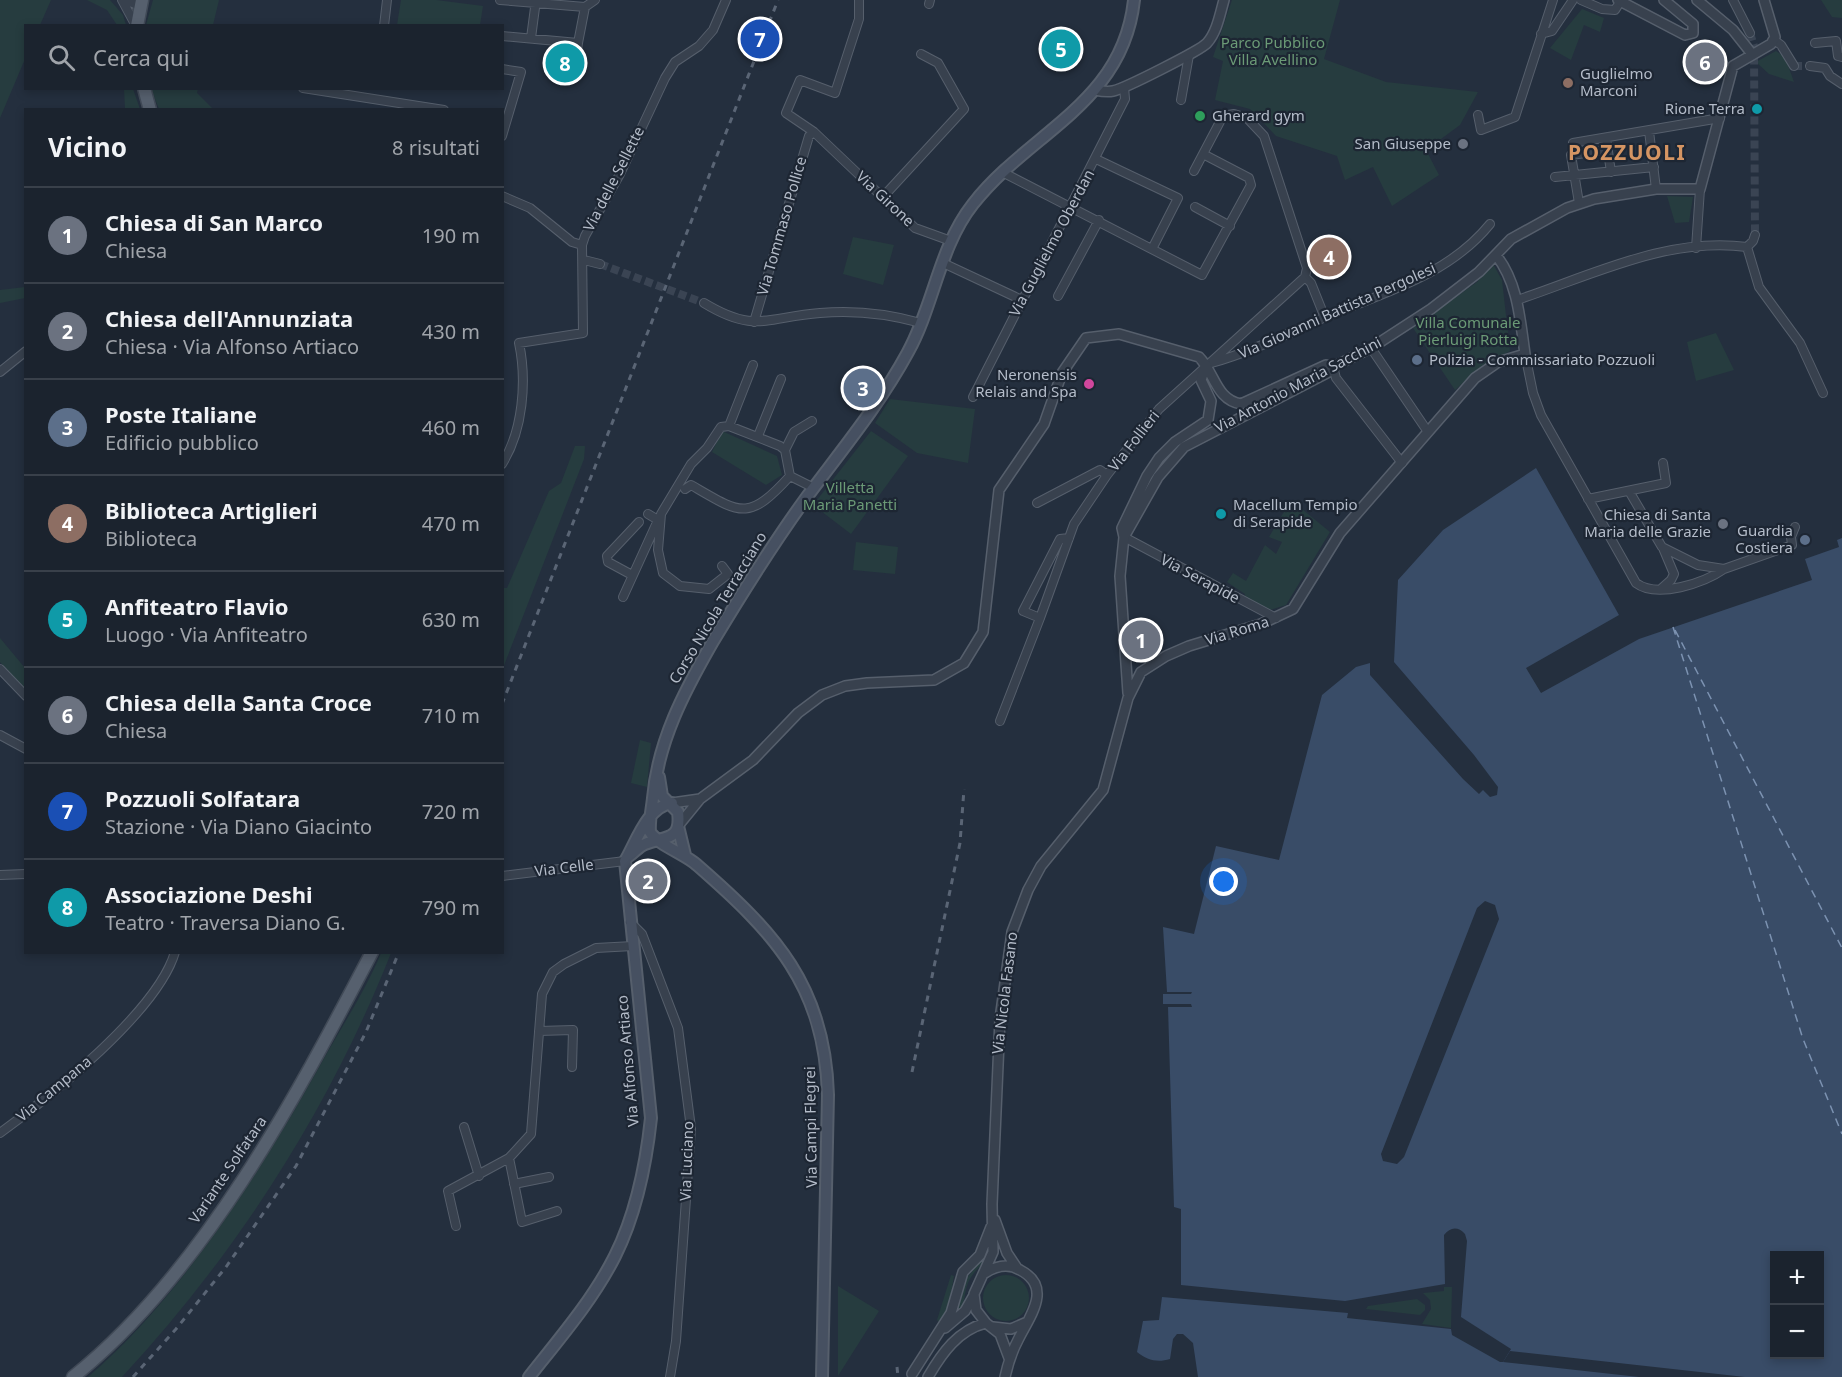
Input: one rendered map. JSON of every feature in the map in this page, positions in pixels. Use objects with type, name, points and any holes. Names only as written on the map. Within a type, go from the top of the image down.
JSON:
[{"type":"main road","name":"Corso Nicola Terracciano","points":[[650,818],[665,736],[692,677],[755,569],[886,388],[909,351],[951,241],[974,202],[1067,119],[1095,90],[1109,72],[1126,37],[1134,0]]},
{"type":"main road","points":[[136,24],[141,3]]},
{"type":"main road","points":[[145,90],[149,108]]},
{"type":"main road","points":[[657,771],[662,796],[678,812],[678,826],[685,855]]},
{"type":"main road","points":[[627,858],[630,849],[657,809],[672,804]]},
{"type":"main road","points":[[650,818],[650,832],[657,841]]},
{"type":"main road","points":[[627,858],[642,845],[671,837],[678,826]]},
{"type":"main road","name":"Via Campi Flegrei","points":[[657,841],[685,855],[742,903],[773,938],[804,986],[818,1026],[826,1066],[828,1095],[822,1377]]},
{"type":"main road","name":"Via Alfonso Artiaco","points":[[529,1377],[601,1280],[615,1256],[633,1209],[648,1152],[651,1118],[630,922],[627,858]]},
{"type":"main road","name":"Variante Solfatara","points":[[72,1377],[124,1330],[211,1224],[278,1124],[371,954]]},
{"type":"street","points":[[123,0],[141,3]]},
{"type":"street","points":[[123,0],[135,24]]},
{"type":"street","points":[[384,24],[387,0]]},
{"type":"street","points":[[500,0],[535,1],[585,7],[595,0]]},
{"type":"street","name":"Via delle Sellette","points":[[504,461],[512,448],[524,383],[519,344],[583,333],[584,260],[582,245],[665,78],[675,62],[699,46],[713,30],[726,0]]},
{"type":"street","name":"Via Girone","points":[[860,0],[859,19],[835,93],[800,80],[786,113],[814,132],[915,228],[951,241]]},
{"type":"street","points":[[1095,90],[1112,92],[1124,87],[1189,55],[1207,43],[1214,31],[1224,0]]},
{"type":"street","points":[[1478,116],[1481,130],[1515,117],[1553,0]]},
{"type":"street","points":[[1541,34],[1552,31],[1574,0]]},
{"type":"street","points":[[1581,0],[1602,9],[1615,10],[1619,1],[1685,34],[1693,33],[1693,24],[1664,0]]},
{"type":"street","points":[[1697,0],[1732,30],[1752,54]]},
{"type":"street","points":[[1733,0],[1750,33]]},
{"type":"street","points":[[1764,0],[1774,32],[1774,40]]},
{"type":"street","points":[[531,38],[535,1]]},
{"type":"street","points":[[574,73],[585,7]]},
{"type":"street","points":[[504,36],[578,43]]},
{"type":"street","points":[[1696,248],[1700,189],[1733,66],[1774,40]]},
{"type":"street","points":[[1774,40],[1781,45],[1794,66]]},
{"type":"street","points":[[1815,43],[1836,41],[1838,56],[1842,57]]},
{"type":"street","points":[[882,198],[964,109],[938,63],[921,54]]},
{"type":"street","points":[[1181,100],[1189,55]]},
{"type":"street","points":[[1810,66],[1825,68],[1830,76],[1842,84]]},
{"type":"street","points":[[504,69],[521,72],[504,129]]},
{"type":"street","name":"Via Guglielmo Oberdan","points":[[973,397],[1096,159],[1125,99],[1124,87]]},
{"type":"street","points":[[316,90],[431,108]]},
{"type":"street","points":[[373,99],[374,90]]},
{"type":"street","points":[[1194,171],[1223,116],[1239,115],[1256,126],[1268,145],[1307,268],[1305,278],[1311,283],[1325,318]]},
{"type":"street","points":[[1573,143],[1720,118]]},
{"type":"street","points":[[1649,131],[1653,167],[1659,189]]},
{"type":"street","name":"Via Tommaso Pollice","points":[[754,322],[809,136],[814,132]]},
{"type":"street","points":[[1606,138],[1611,172]]},
{"type":"street","points":[[1579,203],[1571,155],[1608,150]]},
{"type":"street","points":[[1004,173],[1072,206],[1202,275],[1251,185],[1249,178],[1203,154]]},
{"type":"street","points":[[1096,159],[1178,198],[1152,249]]},
{"type":"street","points":[[1555,177],[1653,167]]},
{"type":"street","name":"Via Antonio Maria Sacchini","points":[[1124,537],[1158,477],[1184,447],[1371,348],[1456,291],[1510,240],[1579,203],[1659,189],[1700,189]]},
{"type":"street","points":[[504,196],[530,208],[573,242],[582,245]]},
{"type":"street","points":[[1195,207],[1230,226]]},
{"type":"street","points":[[1058,296],[1099,220]]},
{"type":"street","name":"Via Giovanni Battista Pergolesi","points":[[1206,364],[1248,352],[1434,271],[1480,237],[1490,224]]},
{"type":"street","points":[[1517,300],[1653,253],[1696,248],[1747,247],[1754,242],[1755,235]]},
{"type":"street","points":[[1747,247],[1759,287],[1800,343],[1823,393]]},
{"type":"street","points":[[1496,255],[1508,270],[1517,300],[1525,354],[1541,415],[1636,583],[1643,588],[1678,587],[1717,574],[1724,569],[1792,545],[1791,537],[1795,527]]},
{"type":"street","points":[[584,260],[600,264]]},
{"type":"street","points":[[943,263],[1022,300]]},
{"type":"street","name":"Via Follieri","points":[[1069,538],[1074,524],[1107,475],[1159,409],[1206,364],[1305,278]]},
{"type":"street","points":[[704,303],[733,319],[754,322],[820,311],[889,314],[921,323]]},
{"type":"street","points":[[678,826],[700,799],[753,760],[798,712],[822,695],[856,685],[934,680],[964,663],[980,639],[984,624],[999,490],[1006,476],[1044,424],[1062,373],[1086,338],[1119,334],[1199,357],[1206,364],[1224,396],[1241,404],[1326,365],[1333,367],[1336,378],[1402,463]]},
{"type":"street","points":[[1371,348],[1428,432]]},
{"type":"street","points":[[0,372],[24,353]]},
{"type":"street","name":"Via Roma","points":[[1128,698],[1141,672],[1166,656],[1211,638],[1277,618],[1297,604],[1340,533],[1428,432],[1488,368],[1497,362],[1525,354]]},
{"type":"street","points":[[16,360],[24,362]]},
{"type":"street","points":[[1128,698],[1120,576],[1124,537],[1122,528],[1147,476],[1159,458],[1175,442],[1206,423],[1211,401],[1201,380],[1206,364]]},
{"type":"street","points":[[729,426],[753,365]]},
{"type":"street","points":[[758,436],[781,380]]},
{"type":"street","points":[[784,450],[795,432],[812,421]]},
{"type":"street","points":[[623,597],[660,517],[691,464],[707,448],[721,427],[729,426],[758,436],[784,450],[794,477],[814,488]]},
{"type":"street","points":[[1588,499],[1666,483],[1663,463]]},
{"type":"street","points":[[1037,503],[1100,470],[1107,475]]},
{"type":"street","points":[[685,489],[691,485],[729,507],[750,510],[770,498],[794,477]]},
{"type":"street","points":[[1629,491],[1662,547],[1674,574],[1671,580],[1660,588]]},
{"type":"street","points":[[648,514],[660,517]]},
{"type":"street","points":[[660,517],[658,550],[663,573],[680,586],[710,588],[728,574],[722,566]]},
{"type":"street","points":[[632,575],[608,562],[607,556],[639,522]]},
{"type":"street","name":"Via Serapide","points":[[1124,537],[1277,618]]},
{"type":"street","points":[[1000,721],[1040,618],[1069,538],[1060,539],[1023,611],[1040,618]]},
{"type":"street","points":[[1662,547],[1698,565],[1724,569]]},
{"type":"street","points":[[1045,567],[1056,572]]},
{"type":"street","points":[[1039,583],[1051,586]]},
{"type":"street","points":[[0,669],[24,694]]},
{"type":"street","name":"Via Nicola Fasano","points":[[985,1273],[993,1252],[996,1061],[1003,990],[1014,925],[1041,866],[1103,790],[1128,698]]},
{"type":"street","points":[[0,735],[24,748]]},
{"type":"street","points":[[672,804],[700,799]]},
{"type":"street","name":"Via Celle","points":[[504,876],[627,858]]},
{"type":"street","points":[[0,875],[24,874]]},
{"type":"street","name":"Via Luciano","points":[[630,922],[642,934],[678,1028],[691,1128],[676,1341],[670,1377]]},
{"type":"street","points":[[456,1226],[448,1191],[509,1158],[531,1134],[542,994],[553,972],[596,948],[633,946]]},
{"type":"street","name":"Via Campana","points":[[0,1133],[42,1103],[107,1044],[162,980],[174,954]]},
{"type":"street","points":[[539,1031],[573,1030],[572,1067]]},
{"type":"street","points":[[464,1127],[479,1176]]},
{"type":"street","points":[[509,1158],[522,1222],[558,1211]]},
{"type":"street","points":[[514,1184],[549,1177]]},
{"type":"street","points":[[992,1212],[1007,1253],[1017,1268],[1032,1279],[1038,1296],[1034,1314],[1009,1358],[1005,1377]]},
{"type":"street","points":[[912,1374],[954,1307],[963,1272],[980,1255],[992,1225]]},
{"type":"street","points":[[938,1333],[964,1312],[985,1273],[1000,1266],[1017,1268]]},
{"type":"street","points":[[974,1294],[976,1310],[1004,1340],[1009,1358]]},
{"type":"street","points":[[928,1377],[939,1359],[960,1336],[989,1325],[1011,1329],[1028,1321]]},
{"type":"green space","points":[[0,0],[51,0],[40,24],[24,24],[24,61],[0,118]]},
{"type":"green space","points":[[87,0],[110,0],[123,15],[126,24],[116,24],[107,10]]},
{"type":"green space","points":[[153,0],[219,0],[213,24],[146,24]]},
{"type":"green space","points":[[401,0],[436,0],[483,6],[480,24],[397,24]]},
{"type":"green space","name":"Parco Pubblico Villa Avellino","points":[[1232,0],[1340,0],[1324,59],[1386,82],[1478,92],[1460,125],[1426,150],[1439,175],[1392,206],[1373,167],[1345,180],[1337,156],[1276,136],[1250,109],[1215,100],[1223,61],[1213,57]]},
{"type":"green space","points":[[1821,0],[1842,0],[1842,18],[1832,17]]},
{"type":"green space","points":[[1582,9],[1604,18],[1600,32],[1584,25],[1571,60],[1550,48]]},
{"type":"green space","points":[[1776,51],[1785,57],[1794,82],[1769,74],[1756,62]]},
{"type":"green space","points":[[124,90],[133,90],[140,108],[125,108]]},
{"type":"green space","points":[[151,90],[198,90],[197,93],[212,108],[159,108]]},
{"type":"green space","points":[[1667,196],[1693,197],[1689,222],[1675,223]]},
{"type":"green space","points":[[853,237],[894,245],[883,285],[843,274]]},
{"type":"green space","name":"Villa Comunale Pierluigi Rotta","points":[[1493,264],[1502,280],[1510,351],[1484,364],[1455,390],[1413,328],[1477,282]]},
{"type":"green space","points":[[24,287],[24,298],[0,303],[0,290]]},
{"type":"green space","points":[[1716,333],[1734,370],[1696,381],[1687,342]]},
{"type":"green space","points":[[890,399],[975,409],[968,463],[917,453],[875,423]]},
{"type":"green space","points":[[722,431],[777,456],[782,475],[766,485],[712,452]]},
{"type":"green space","name":"Villetta Maria Panetti","points":[[871,431],[908,456],[851,534],[813,505]]},
{"type":"green space","points":[[575,446],[585,446],[584,459],[504,665],[504,588],[507,588],[549,491],[561,483]]},
{"type":"green space","points":[[1291,500],[1330,532],[1286,605],[1267,611],[1244,600],[1245,594],[1227,582],[1233,573],[1246,581],[1265,545],[1276,554],[1282,542],[1269,537]]},
{"type":"green space","points":[[856,542],[898,547],[895,574],[853,570]]},
{"type":"green space","points":[[0,638],[24,667],[24,689],[0,662]]},
{"type":"green space","points":[[640,740],[651,743],[647,787],[631,783]]},
{"type":"green space","points":[[381,954],[391,954],[339,1068],[309,1123],[241,1230],[204,1281],[122,1377],[88,1377],[157,1308],[221,1226],[278,1138],[363,991]]},
{"type":"green space","points":[[989,1246],[987,1257],[966,1287],[963,1303],[956,1313],[965,1280],[983,1258]]},
{"type":"green space","points":[[951,1275],[954,1276],[949,1306],[939,1322],[937,1320]]},
{"type":"green space","points":[[1006,1275],[1022,1282],[1029,1298],[1022,1314],[1006,1321],[990,1314],[983,1298],[990,1282]]},
{"type":"green space","points":[[838,1286],[879,1311],[838,1376]]},
{"type":"green space","points":[[1444,1287],[1452,1287],[1451,1328],[1422,1324],[1431,1309],[1430,1300],[1423,1293],[1444,1291]]},
{"type":"green space","points":[[1417,1299],[1425,1305],[1425,1310],[1420,1315],[1366,1309],[1368,1306]]},
{"type":"water","points":[[1536,468],[1619,615],[1526,668],[1541,693],[1639,639],[1812,580],[1805,559],[1839,547],[1837,540],[1842,538],[1842,1377],[1198,1377],[1193,1343],[1183,1334],[1177,1334],[1173,1339],[1170,1359],[1152,1360],[1137,1352],[1143,1321],[1159,1320],[1162,1297],[1348,1313],[1347,1318],[1451,1329],[1452,1335],[1500,1362],[1503,1362],[1511,1349],[1461,1317],[1467,1241],[1465,1234],[1457,1229],[1451,1229],[1444,1235],[1445,1284],[1345,1301],[1181,1285],[1181,1209],[1174,1207],[1168,1007],[1192,1007],[1191,1004],[1163,1004],[1163,994],[1191,994],[1192,992],[1167,992],[1163,927],[1194,934],[1216,846],[1279,860],[1322,695],[1356,667],[1370,663],[1370,675],[1463,779],[1479,794],[1483,790],[1490,797],[1497,795],[1498,787],[1474,755],[1394,662],[1398,580],[1443,530]],"holes":[[[1485,901],[1495,905],[1499,919],[1404,1157],[1397,1164],[1383,1161],[1381,1154],[1477,908]]]},
{"type":"pier","points":[[1510,1351],[1745,1377],[1639,1377],[1503,1362]]},
{"type":"ferry route","points":[[1673,627],[1803,1039],[1842,1134]]},
{"type":"ferry route","points":[[1675,630],[1842,948]]},
{"type":"tunnel","points":[[1750,33],[1754,46],[1755,235]]},
{"type":"tunnel","points":[[1794,66],[1810,66]]},
{"type":"tunnel","points":[[600,264],[704,303]]},
{"type":"railway","points":[[504,699],[778,0]]},
{"type":"railway","points":[[912,1072],[960,843],[964,789]]},
{"type":"railway","points":[[133,1377],[176,1329],[226,1267],[296,1166],[366,1032],[398,954]]},
{"type":"railway","points":[[897,1367],[898,1377]]},
{"type":"place","name":"Pozzuoli Solfatara","points":[[760,39]]},
{"type":"place","name":"Anfiteatro Flavio","points":[[1061,49]]},
{"type":"place","name":"Chiesa della Santa Croce","points":[[1705,62]]},
{"type":"place","name":"Associazione Deshi","points":[[565,63]]},
{"type":"place","name":"Guglielmo Marconi","points":[[1568,83]]},
{"type":"place","name":"Rione Terra","points":[[1757,109]]},
{"type":"place","name":"Gherard gym","points":[[1200,116]]},
{"type":"place","name":"San Giuseppe","points":[[1463,144]]},
{"type":"place","name":"Biblioteca Artiglieri","points":[[1329,257]]},
{"type":"place","name":"Polizia - Commissariato Pozzuoli","points":[[1417,360]]},
{"type":"place","name":"Neronensis Relais and Spa","points":[[1089,384]]},
{"type":"place","name":"Poste Italiane","points":[[863,388]]},
{"type":"place","name":"Macellum Tempio di Serapide","points":[[1221,514]]},
{"type":"place","name":"Chiesa di Santa Maria delle Grazie","points":[[1723,524]]},
{"type":"place","name":"Guardia Costiera","points":[[1805,540]]},
{"type":"place","name":"Chiesa di San Marco","points":[[1141,640]]},
{"type":"place","name":"Chiesa dell'Annunziata","points":[[648,881]]},
{"type":"district","name":"POZZUOLI","points":[[1627,153]]}]
